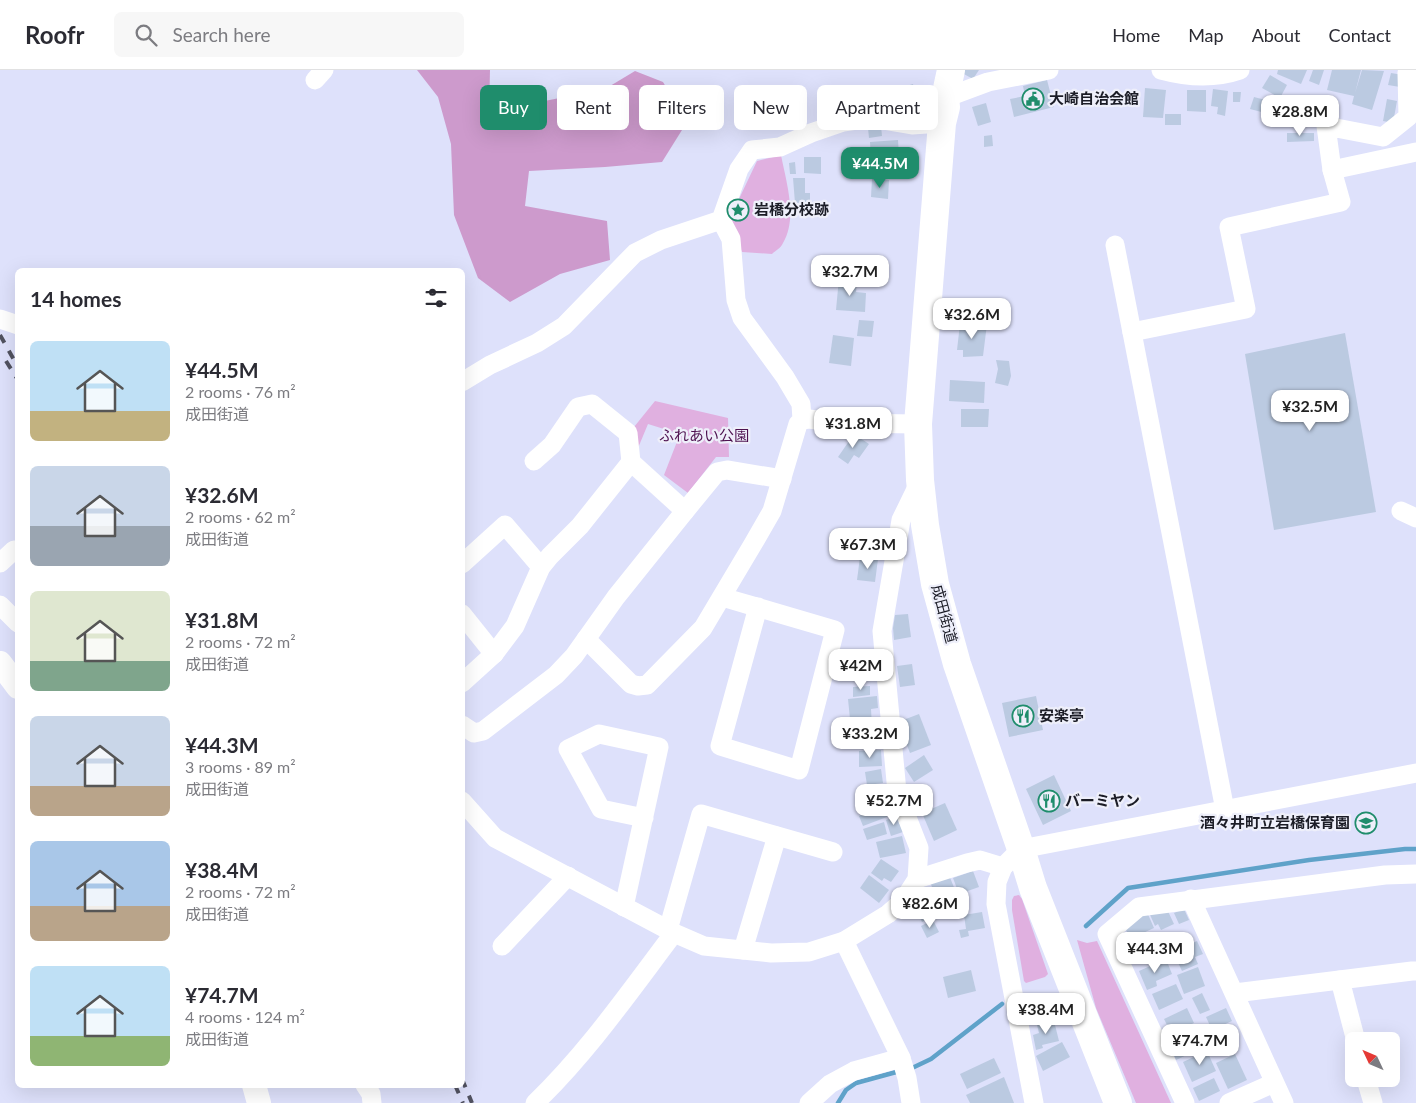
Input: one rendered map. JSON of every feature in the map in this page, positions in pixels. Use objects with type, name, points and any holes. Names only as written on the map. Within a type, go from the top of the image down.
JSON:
[{"type":"highway","name":"成田街道","points":[[952,70],[944,110],[918,424],[920,480],[925,526],[935,584],[1012,858],[1033,888],[1118,1103]]},
{"type":"main road","points":[[0,663],[15,683]]},
{"type":"main road","points":[[255,1088],[260,1103]]},
{"type":"street","points":[[802,420],[801,404],[785,377],[742,318],[736,300],[731,240],[721,220],[740,169],[752,150],[780,147],[811,133],[843,122],[871,118],[912,125],[944,110],[988,82],[1048,70]]},
{"type":"street","points":[[1161,70],[1182,76],[1229,74],[1240,70]]},
{"type":"street","points":[[1132,332],[1246,309],[1229,226],[1340,202],[1332,170],[1326,126],[1383,137],[1408,117],[1406,72]]},
{"type":"street","points":[[1332,170],[1416,152]]},
{"type":"street","points":[[465,380],[564,326],[635,254],[661,240],[721,220]]},
{"type":"street","points":[[1115,245],[1225,810]]},
{"type":"street","points":[[0,319],[15,325]]},
{"type":"street","points":[[534,461],[552,445],[578,407],[592,404],[628,433],[631,462],[685,511]]},
{"type":"street","points":[[586,639],[631,684],[638,686],[647,685],[704,628],[772,511],[798,424],[802,420],[809,419],[841,423],[918,424]]},
{"type":"street","points":[[465,680],[494,654],[515,626],[541,567],[580,526],[631,462]]},
{"type":"street","points":[[465,727],[474,733],[483,731],[556,675],[574,656],[616,597],[717,472],[727,470],[782,479]]},
{"type":"street","points":[[465,804],[495,838],[624,907],[704,946],[771,953],[809,952],[844,941],[888,914],[903,901],[917,879],[919,848],[896,792],[882,631],[901,520],[920,480]]},
{"type":"street","points":[[465,561],[505,525],[541,567]]},
{"type":"street","points":[[0,563],[14,550]]},
{"type":"street","points":[[722,597],[835,630],[798,770],[720,746],[758,608]]},
{"type":"street","points":[[0,605],[15,620]]},
{"type":"street","points":[[465,618],[494,654]]},
{"type":"street","points":[[624,907],[644,818],[659,747],[598,734],[568,750],[601,809],[644,818]]},
{"type":"street","points":[[917,879],[980,860],[1012,858],[1225,810],[1416,774]]},
{"type":"street","points":[[535,1103],[551,1088],[602,1027],[671,931],[701,814],[833,852]]},
{"type":"street","points":[[743,950],[777,836]]},
{"type":"street","points":[[1012,858],[997,882],[996,904],[1034,1103]]},
{"type":"street","points":[[1185,1103],[1107,934],[1139,907],[1385,874],[1416,874]]},
{"type":"street","points":[[502,946],[568,876]]},
{"type":"street","points":[[1191,899],[1284,1103]]},
{"type":"street","points":[[844,941],[901,1058],[907,1078],[911,1103]]},
{"type":"street","points":[[1235,993],[1340,980],[1415,976]]},
{"type":"street","points":[[1340,980],[1354,1032]]},
{"type":"street","points":[[808,1103],[830,1084],[854,1071],[901,1058]]},
{"type":"street","points":[[1230,1103],[1274,1083]]},
{"type":"street","points":[[366,1088],[371,1094],[372,1103]]},
{"type":"street","points":[[1368,1088],[1372,1103]]},
{"type":"green space","points":[[781,155],[788,188],[790,211],[787,233],[782,245],[772,254],[742,252],[729,220],[757,161]]},
{"type":"green space","name":"ふれあい公園","points":[[655,401],[728,418],[729,457],[716,457],[688,493],[664,475],[680,434],[648,424],[638,448],[634,427]]},
{"type":"green space","points":[[1019,895],[1048,974],[1045,977],[1026,983],[1024,981],[1012,910],[1012,900],[1014,896]]},
{"type":"green space","points":[[1077,940],[1087,943],[1097,941],[1171,1103],[1136,1103],[1096,1008]]},
{"type":"shaded area","points":[[417,70],[490,70],[490,85],[480,85],[480,130],[547,130],[547,100],[557,99],[557,130],[629,130],[629,85],[612,85],[635,71],[663,82],[665,85],[639,85],[639,130],[682,130],[662,162],[529,171],[525,206],[607,221],[610,260],[560,274],[510,302],[478,278],[454,215],[451,144],[438,97]]},
{"type":"building","points":[[963,70],[979,70],[973,79],[962,73]]},
{"type":"building","points":[[1278,70],[1307,70],[1301,84],[1277,74]]},
{"type":"building","points":[[1313,70],[1324,70],[1319,85],[1309,81]]},
{"type":"building","points":[[1332,70],[1361,70],[1355,93],[1362,70],[1384,71],[1372,110],[1352,104],[1354,96],[1327,90]]},
{"type":"building","points":[[1391,73],[1403,75],[1400,87],[1388,85]]},
{"type":"building","points":[[1270,75],[1287,85],[1280,98],[1262,88]]},
{"type":"building","points":[[1047,80],[1054,107],[1014,117],[1010,99],[1025,96],[1023,86]]},
{"type":"building","points":[[1145,88],[1166,90],[1163,118],[1143,117]]},
{"type":"building","points":[[1213,89],[1228,91],[1225,116],[1217,114],[1218,107],[1211,106]]},
{"type":"building","points":[[1187,90],[1206,90],[1206,112],[1187,111]]},
{"type":"building","points":[[1233,92],[1241,92],[1240,102],[1233,102]]},
{"type":"building","points":[[1254,97],[1277,103],[1273,115],[1250,109]]},
{"type":"building","points":[[1387,99],[1397,101],[1393,123],[1383,121]]},
{"type":"building","points":[[986,103],[991,122],[978,126],[972,107]]},
{"type":"building","points":[[1294,111],[1306,120],[1300,128],[1288,119]]},
{"type":"building","points":[[1165,114],[1181,114],[1181,125],[1165,125]]},
{"type":"building","points":[[868,130],[881,130],[882,136],[869,138]]},
{"type":"building","points":[[1287,133],[1314,133],[1314,141],[1287,142]]},
{"type":"building","points":[[992,135],[993,146],[984,147],[984,136]]},
{"type":"building","points":[[898,140],[899,157],[871,158],[870,142]]},
{"type":"building","points":[[804,157],[821,157],[821,174],[804,173]]},
{"type":"building","points":[[795,162],[796,174],[790,174],[789,163]]},
{"type":"building","points":[[793,178],[805,178],[805,193],[810,193],[810,202],[795,203]]},
{"type":"building","points":[[872,179],[889,180],[888,199],[871,197]]},
{"type":"building","points":[[839,278],[857,279],[856,292],[866,293],[865,312],[836,310]]},
{"type":"building","points":[[859,320],[874,321],[872,337],[857,336]]},
{"type":"building","points":[[960,324],[987,324],[983,356],[963,357],[963,350],[957,350]]},
{"type":"building","points":[[1345,333],[1376,512],[1274,530],[1245,354]]},
{"type":"building","points":[[833,335],[854,338],[851,366],[829,363]]},
{"type":"building","points":[[996,360],[1009,361],[1011,376],[1008,386],[995,383],[998,369]]},
{"type":"building","points":[[950,380],[985,382],[984,403],[949,401]]},
{"type":"building","points":[[961,409],[989,409],[988,427],[961,427]]},
{"type":"building","points":[[854,434],[869,444],[859,458],[854,455],[848,464],[838,457]]},
{"type":"building","points":[[865,529],[889,536],[886,546],[862,539]]},
{"type":"building","points":[[859,542],[883,548],[881,558],[856,553]]},
{"type":"building","points":[[860,557],[878,559],[875,582],[857,580]]},
{"type":"building","points":[[908,614],[911,637],[894,640],[895,615]]},
{"type":"building","points":[[912,664],[915,685],[900,687],[897,666]]},
{"type":"building","points":[[870,686],[870,695],[853,697],[853,687]]},
{"type":"building","points":[[877,696],[878,708],[871,709],[872,727],[851,729],[848,699]]},
{"type":"building","points":[[1036,696],[1043,730],[1009,737],[1002,703]]},
{"type":"building","points":[[919,714],[931,745],[910,753],[898,722]]},
{"type":"building","points":[[880,727],[882,740],[857,743],[855,730]]},
{"type":"building","points":[[881,750],[882,766],[859,767],[859,751]]},
{"type":"building","points":[[924,755],[933,770],[914,782],[905,768]]},
{"type":"building","points":[[881,769],[883,783],[867,785],[865,772]]},
{"type":"building","points":[[1054,775],[1071,811],[1043,825],[1026,789]]},
{"type":"building","points":[[885,790],[889,801],[867,810],[862,799]]},
{"type":"building","points":[[945,803],[957,830],[934,841],[922,813]]},
{"type":"building","points":[[883,806],[887,817],[863,826],[859,816]]},
{"type":"building","points":[[897,816],[903,832],[891,836],[886,820]]},
{"type":"building","points":[[884,822],[887,834],[867,840],[863,829]]},
{"type":"building","points":[[902,836],[906,853],[880,858],[876,842]]},
{"type":"building","points":[[881,859],[899,871],[891,882],[884,878],[882,881],[871,873]]},
{"type":"building","points":[[973,871],[979,887],[959,894],[953,878]]},
{"type":"building","points":[[869,875],[889,890],[879,903],[860,888]]},
{"type":"building","points":[[949,875],[957,895],[938,902],[930,882]]},
{"type":"building","points":[[927,893],[937,914],[922,922],[912,900]]},
{"type":"building","points":[[961,898],[965,911],[943,916],[940,904]]},
{"type":"building","points":[[1166,907],[1174,924],[1161,930],[1158,924],[1155,926],[1147,908]]},
{"type":"building","points":[[1184,909],[1189,920],[1179,924],[1174,913]]},
{"type":"building","points":[[982,912],[985,928],[968,931],[969,936],[961,938],[959,930],[966,929],[964,915]]},
{"type":"building","points":[[1147,912],[1154,928],[1130,939],[1123,923]]},
{"type":"building","points":[[933,920],[939,932],[927,938],[921,926]]},
{"type":"building","points":[[1146,940],[1152,955],[1130,965],[1123,950]]},
{"type":"building","points":[[1197,941],[1203,954],[1195,957],[1198,964],[1182,971],[1173,952]]},
{"type":"building","points":[[1166,959],[1172,974],[1156,981],[1157,986],[1147,990],[1139,971]]},
{"type":"building","points":[[1198,967],[1205,986],[1184,994],[1177,975]]},
{"type":"building","points":[[971,970],[976,991],[948,998],[943,977]]},
{"type":"building","points":[[1176,984],[1183,999],[1159,1010],[1152,994]]},
{"type":"building","points":[[1202,993],[1210,1010],[1200,1014],[1192,998]]},
{"type":"building","points":[[1045,1000],[1048,1017],[1031,1020],[1028,1003]]},
{"type":"building","points":[[1187,1008],[1194,1023],[1171,1033],[1164,1019]]},
{"type":"building","points":[[1226,1008],[1232,1021],[1212,1030],[1206,1017]]},
{"type":"building","points":[[1054,1021],[1059,1041],[1042,1045],[1043,1048],[1036,1050],[1033,1035],[1039,1033],[1037,1025]]},
{"type":"building","points":[[1195,1030],[1204,1047],[1176,1060],[1171,1048],[1182,1043],[1179,1038]]},
{"type":"building","points":[[1224,1034],[1232,1049],[1218,1055],[1209,1041]]},
{"type":"building","points":[[1062,1042],[1070,1057],[1043,1071],[1036,1056]]},
{"type":"building","points":[[1207,1051],[1216,1071],[1192,1082],[1183,1062]]},
{"type":"building","points":[[1235,1054],[1247,1080],[1228,1089],[1216,1063]]},
{"type":"building","points":[[994,1058],[1001,1073],[967,1089],[960,1074]]},
{"type":"building","points":[[1004,1077],[1014,1103],[970,1103],[966,1095]]},
{"type":"building","points":[[1214,1078],[1220,1091],[1199,1101],[1193,1088]]},
{"type":"waterway","points":[[1086,926],[1128,888],[1309,860],[1416,849]]},
{"type":"waterway","points":[[910,1069],[931,1059],[1002,1004]]},
{"type":"waterway","points":[[838,1103],[846,1090],[856,1083],[900,1071]]},
{"type":"railway","points":[[0,335],[15,362]]},
{"type":"railway","points":[[6,361],[15,375]]},
{"type":"railway","points":[[465,1086],[472,1103]]},
{"type":"railway","points":[[456,1088],[463,1103]]},
{"type":"place","name":"大崎自治会館","points":[[1033,99]]},
{"type":"place","name":"岩橋分校跡","points":[[738,210]]},
{"type":"place","name":"安楽亭","points":[[1023,716]]},
{"type":"place","name":"バーミヤン","points":[[1049,801]]},
{"type":"place","name":"酒々井町立岩橋保育園","points":[[1366,823]]}]
